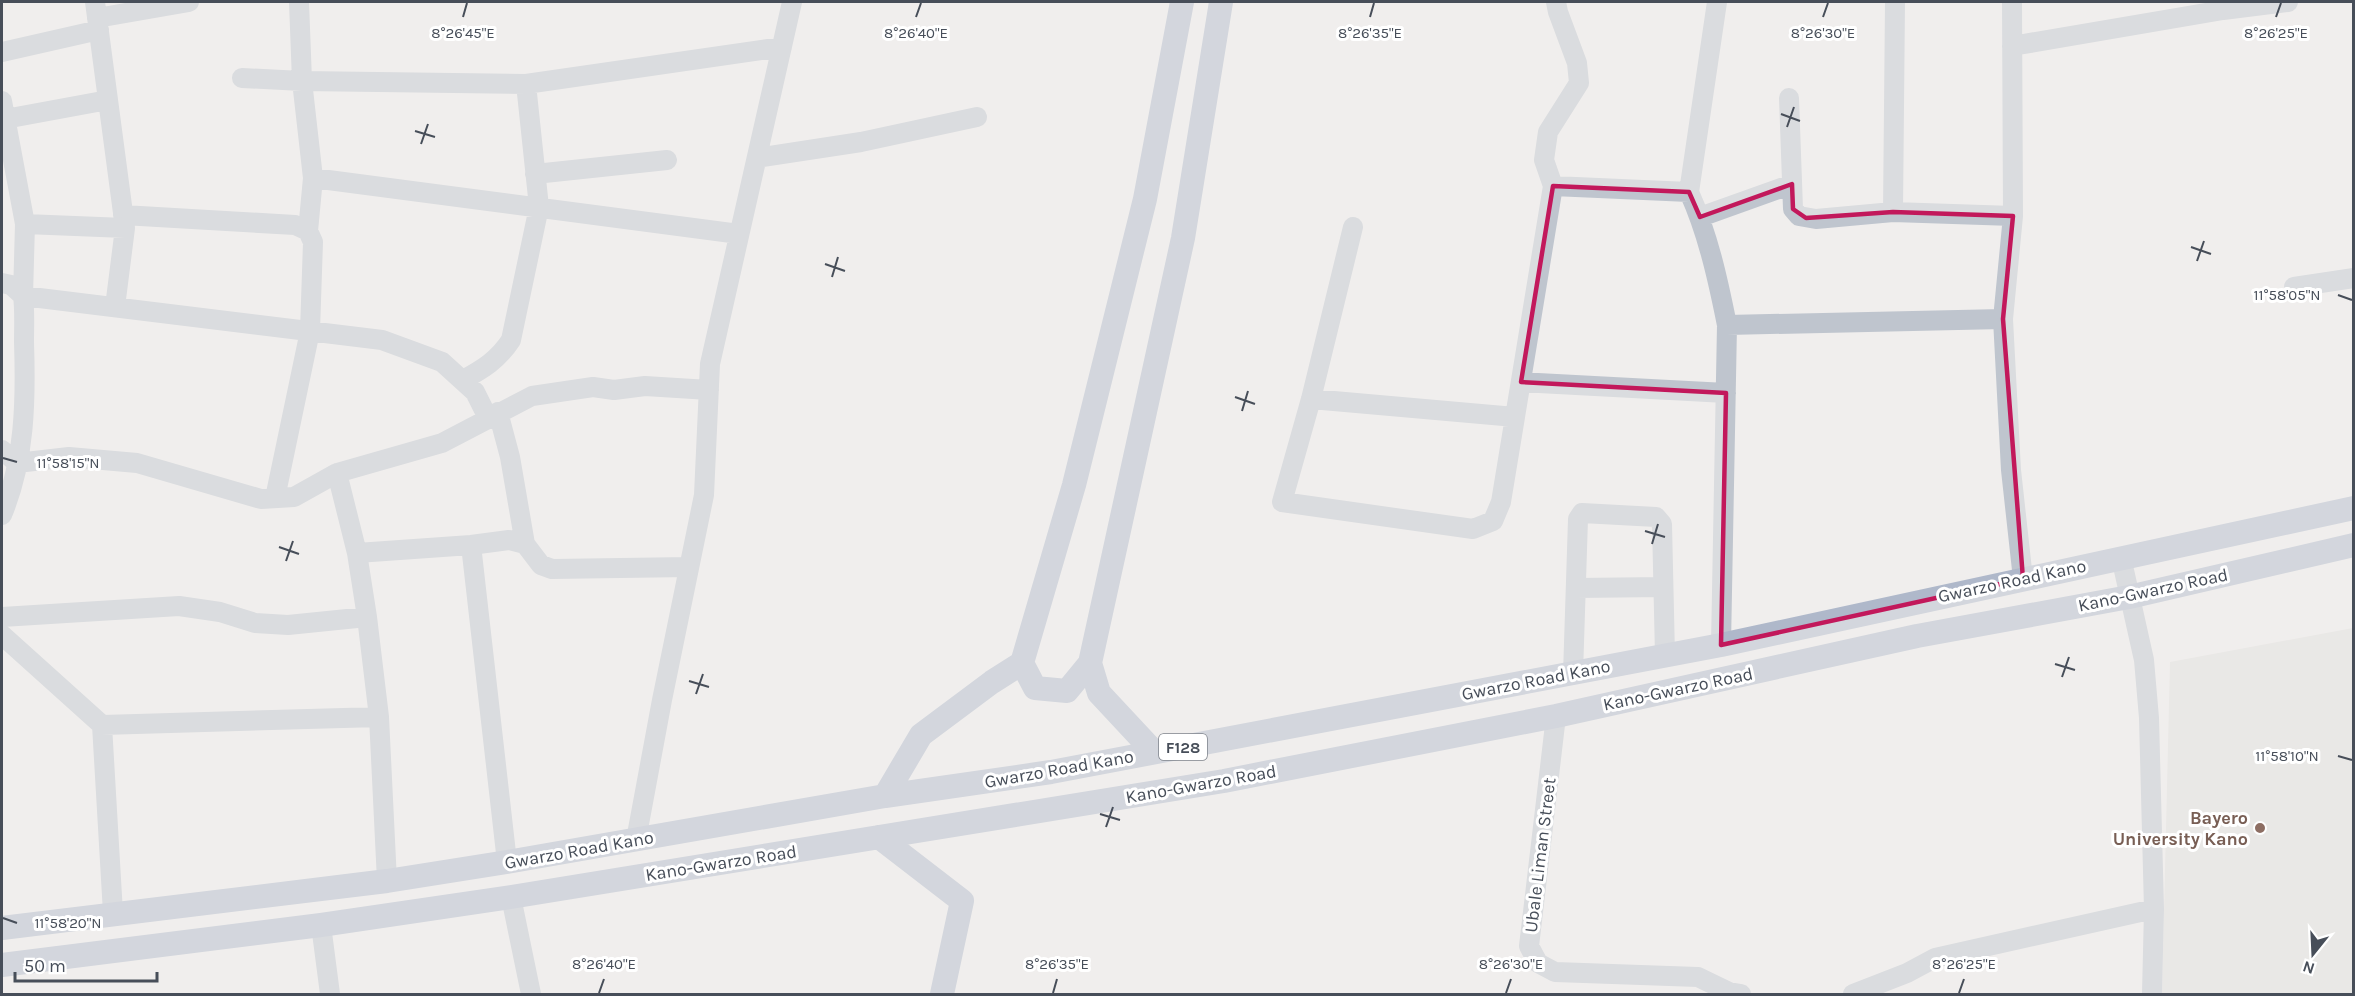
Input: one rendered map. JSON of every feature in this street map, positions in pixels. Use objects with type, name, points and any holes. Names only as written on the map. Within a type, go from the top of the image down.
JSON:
[{"type":"main road","points":[[885,796],[921,735],[992,682],[1022,663],[1074,485],[1145,199],[1182,2]]},
{"type":"main road","points":[[1022,663],[1035,688],[1067,691],[1090,663],[1183,237],[1221,2]]},
{"type":"main road","name":"Gwarzo Road Kano","points":[[2,928],[387,881],[885,796],[1051,772],[1721,645],[2354,508]]},
{"type":"main road","name":"Kano-Gwarzo Road","points":[[2,964],[321,925],[511,897],[1224,781],[1556,716],[1917,636],[2129,597],[2354,545]]},
{"type":"main road","points":[[1090,663],[1099,693],[1154,752]]},
{"type":"main road","points":[[879,837],[962,901],[942,994]]},
{"type":"street","points":[[2,52],[97,17],[189,2]]},
{"type":"street","points":[[275,498],[310,331],[313,242],[308,231],[313,177],[302,81],[299,2]]},
{"type":"street","points":[[636,840],[704,495],[710,364],[792,2]]},
{"type":"street","points":[[1353,227],[1311,399],[1282,502],[1473,529],[1493,521],[1501,502],[1553,186],[1544,160],[1548,132],[1579,83],[1577,63],[1556,2]]},
{"type":"street","points":[[1718,2],[1689,192],[1700,217],[1720,286],[1727,325],[1721,645]]},
{"type":"street","points":[[1893,212],[1895,2]]},
{"type":"street","points":[[2012,2],[2013,216],[2003,319],[2011,470],[2023,579]]},
{"type":"street","points":[[2012,46],[2223,6],[2288,2]]},
{"type":"street","points":[[97,17],[124,221],[115,307]]},
{"type":"street","points":[[242,78],[526,84],[782,47]]},
{"type":"street","points":[[463,380],[490,365],[502,354],[511,340],[539,207],[526,84]]},
{"type":"street","points":[[1789,98],[1793,209],[1799,216],[1816,219],[1893,212],[2013,216]]},
{"type":"street","points":[[2,515],[20,453],[25,390],[23,296],[26,224],[3,110],[108,100]]},
{"type":"street","points":[[757,158],[861,142],[976,117]]},
{"type":"street","points":[[535,174],[667,160]]},
{"type":"street","points":[[313,177],[740,234]]},
{"type":"street","points":[[1700,217],[1792,184]]},
{"type":"street","points":[[1553,186],[1689,192]]},
{"type":"street","points":[[26,224],[124,221],[295,225],[308,231]]},
{"type":"street","points":[[2294,288],[2354,278]]},
{"type":"street","points":[[2,283],[11,285],[23,296],[382,340],[442,362],[475,392],[493,415],[510,456],[525,544],[541,566],[552,569],[689,567]]},
{"type":"street","points":[[1727,325],[2003,319]]},
{"type":"street","points":[[1521,382],[1726,393]]},
{"type":"street","points":[[2,450],[17,463],[69,458],[137,463],[261,499],[294,497],[337,473],[442,443],[532,396],[593,387],[614,390],[645,386],[709,390]]},
{"type":"street","points":[[1311,399],[1515,417]]},
{"type":"street","points":[[337,473],[357,553],[367,617],[379,717],[387,881]]},
{"type":"street","points":[[1573,674],[1578,519],[1582,513],[1656,517],[1660,520],[1662,524],[1665,656]]},
{"type":"street","points":[[357,553],[509,540],[525,544]]},
{"type":"street","points":[[471,545],[507,862]]},
{"type":"street","points":[[2121,557],[2144,660],[2147,695],[2154,909],[2152,994]]},
{"type":"street","points":[[1576,588],[1663,587]]},
{"type":"street","points":[[2,617],[179,606],[220,612],[255,622],[288,625],[367,617]]},
{"type":"street","points":[[2,635],[102,725],[379,717]]},
{"type":"street","name":"Ubale Liman Street","points":[[1556,716],[1529,946],[1538,963],[1555,972],[1565,973],[1698,977],[1729,992],[1741,994]]},
{"type":"street","points":[[102,725],[113,913]]},
{"type":"street","points":[[511,897],[531,994]]},
{"type":"street","points":[[1853,994],[1907,974],[1935,958],[2154,909]]},
{"type":"street","points":[[321,925],[330,994]]},
{"type":"highlighted area","points":[[1792,184],[1793,209],[1806,218],[1893,212],[2013,216],[2003,319],[2023,579],[1721,645],[1726,393],[1521,382],[1553,186],[1689,192],[1700,217]]},
{"type":"shaded area","name":"Bayero University Kano","points":[[2353,628],[2353,994],[2162,994],[2170,662]]},
{"type":"place","name":"Bayero University Kano","points":[[2260,828]]}]
